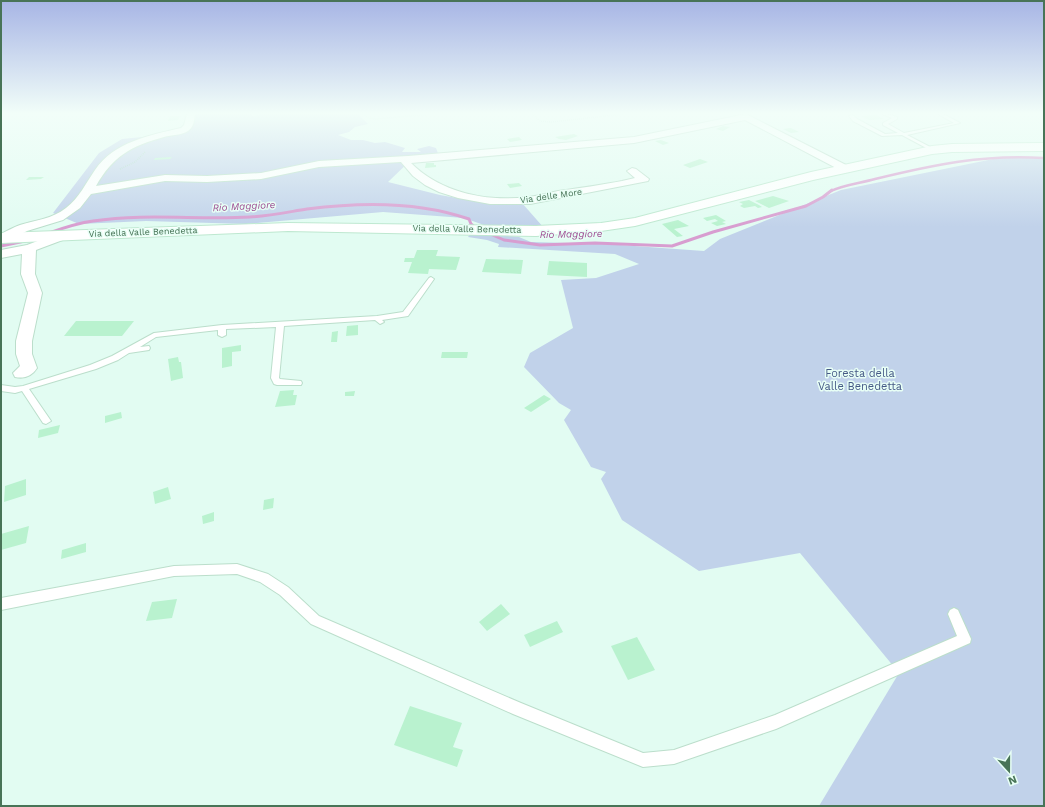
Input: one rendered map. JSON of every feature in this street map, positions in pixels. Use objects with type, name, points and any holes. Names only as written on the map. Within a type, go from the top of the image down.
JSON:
[{"type":"main road","name":"Via della Valle Benedetta","points":[[2,238],[28,243],[58,236],[288,226],[490,230],[566,230],[601,227],[635,222],[811,176],[924,152]]},
{"type":"street","points":[[2,238],[23,228],[53,220],[64,215],[83,199],[101,169],[121,152]]},
{"type":"street","points":[[88,191],[165,178],[208,179],[261,176],[319,164],[408,159],[495,152]]},
{"type":"street","points":[[813,152],[844,168]]},
{"type":"street","name":"Via delle More","points":[[408,159],[406,163],[413,171],[426,180],[459,196],[481,200],[521,201],[610,187],[644,179],[632,171]]},
{"type":"street","points":[[1,254],[28,243],[28,274],[35,293],[24,341],[24,354],[29,368],[21,373]]},
{"type":"lane","points":[[1,388],[15,390],[24,388],[93,367],[127,351],[154,335],[222,331],[280,324],[378,320],[406,314],[431,279]]},
{"type":"lane","points":[[280,324],[274,378],[277,382],[298,383]]},
{"type":"lane","points":[[127,351],[146,348]]},
{"type":"lane","points":[[24,388],[46,421]]},
{"type":"lane","points":[[1,604],[174,571],[236,569],[264,578],[284,591],[314,620],[518,709],[643,760],[674,757],[776,722],[965,639],[954,614]]},
{"type":"path","points":[[116,172],[121,168],[135,162],[146,152]]},
{"type":"green space","points":[[101,152],[437,152],[439,156],[412,159],[388,182],[440,195],[491,204],[522,203],[544,228],[487,226],[464,218],[383,212],[246,224],[146,221],[79,224],[53,213]]},
{"type":"green space","name":"Foresta della Valle Benedetta","points":[[1003,157],[1044,158],[1044,806],[819,806],[899,673],[800,553],[699,571],[622,520],[601,479],[606,472],[591,467],[564,420],[571,410],[559,403],[524,367],[530,353],[573,328],[561,280],[596,278],[639,264],[615,254],[498,247],[499,244],[487,240],[468,237],[471,233],[519,237],[531,242],[606,244],[704,251],[720,239],[841,190]]},
{"type":"building","points":[[172,157],[170,159],[154,160],[155,158]]},
{"type":"building","points":[[700,159],[708,162],[690,168],[683,165]]},
{"type":"building","points":[[426,163],[434,163],[436,167],[425,168]]},
{"type":"building","points":[[29,177],[44,177],[41,179],[26,180]]},
{"type":"building","points":[[519,183],[522,186],[510,188],[507,184]]},
{"type":"building","points":[[773,196],[789,201],[769,208],[755,201]]},
{"type":"building","points":[[749,200],[762,207],[758,208],[755,206],[744,208],[740,206],[743,204],[739,202]]},
{"type":"building","points":[[716,215],[726,221],[722,222],[726,224],[717,226],[711,223],[718,221],[715,219],[707,221],[703,218]]},
{"type":"building","points":[[678,220],[689,226],[674,229],[683,236],[677,237],[662,224]]},
{"type":"building","points":[[417,250],[438,250],[436,256],[460,257],[456,270],[429,269],[428,274],[408,273],[412,262],[404,262],[405,258],[414,258]]},
{"type":"building","points":[[486,259],[523,260],[521,274],[482,272]]},
{"type":"building","points":[[549,261],[587,263],[587,277],[547,275]]},
{"type":"building","points":[[76,321],[134,321],[122,336],[64,336]]},
{"type":"building","points":[[358,325],[358,335],[346,336],[347,326]]},
{"type":"building","points":[[338,331],[337,342],[331,342],[332,332]]},
{"type":"building","points":[[241,345],[241,351],[232,352],[232,366],[222,368],[222,348]]},
{"type":"building","points":[[442,352],[468,352],[467,358],[441,358]]},
{"type":"building","points":[[178,357],[179,362],[181,362],[183,378],[171,381],[168,359]]},
{"type":"building","points":[[294,390],[293,395],[297,395],[295,405],[275,407],[280,391]]},
{"type":"building","points":[[355,391],[354,396],[345,396],[345,392]]},
{"type":"building","points":[[544,395],[551,399],[531,412],[524,408]]},
{"type":"building","points":[[121,412],[122,418],[105,423],[105,416]]},
{"type":"building","points":[[60,425],[58,433],[38,438],[39,430]]},
{"type":"building","points":[[26,479],[26,495],[4,502],[5,486]]},
{"type":"building","points":[[168,487],[171,499],[155,504],[153,492]]},
{"type":"building","points":[[274,498],[273,508],[263,510],[264,500]]},
{"type":"building","points":[[214,512],[214,521],[203,524],[202,516]]},
{"type":"building","points":[[29,526],[26,543],[1,550],[1,534]]},
{"type":"building","points":[[86,543],[86,552],[61,559],[62,550]]},
{"type":"building","points":[[177,599],[172,618],[146,621],[152,602]]},
{"type":"building","points":[[501,604],[510,614],[487,631],[479,622]]},
{"type":"building","points":[[557,621],[563,632],[530,647],[524,635]]},
{"type":"building","points":[[637,637],[655,670],[628,680],[611,646]]},
{"type":"building","points":[[410,706],[462,723],[453,747],[463,750],[457,767],[394,745]]},
{"type":"waterway","name":"Rio Maggiore","points":[[831,191],[938,165],[979,159],[1022,157],[1044,158]]},
{"type":"waterway","name":"Rio Maggiore","points":[[488,233],[504,240],[540,245],[595,243],[672,246],[713,232],[806,206],[823,197],[832,190]]},
{"type":"waterway","name":"Rio Maggiore","points":[[49,233],[82,223],[132,217],[250,217],[307,209],[368,204],[409,206],[450,213],[469,219],[471,224],[476,228]]},
{"type":"waterway","name":"Rio Maggiore","points":[[1,246],[25,241]]}]
